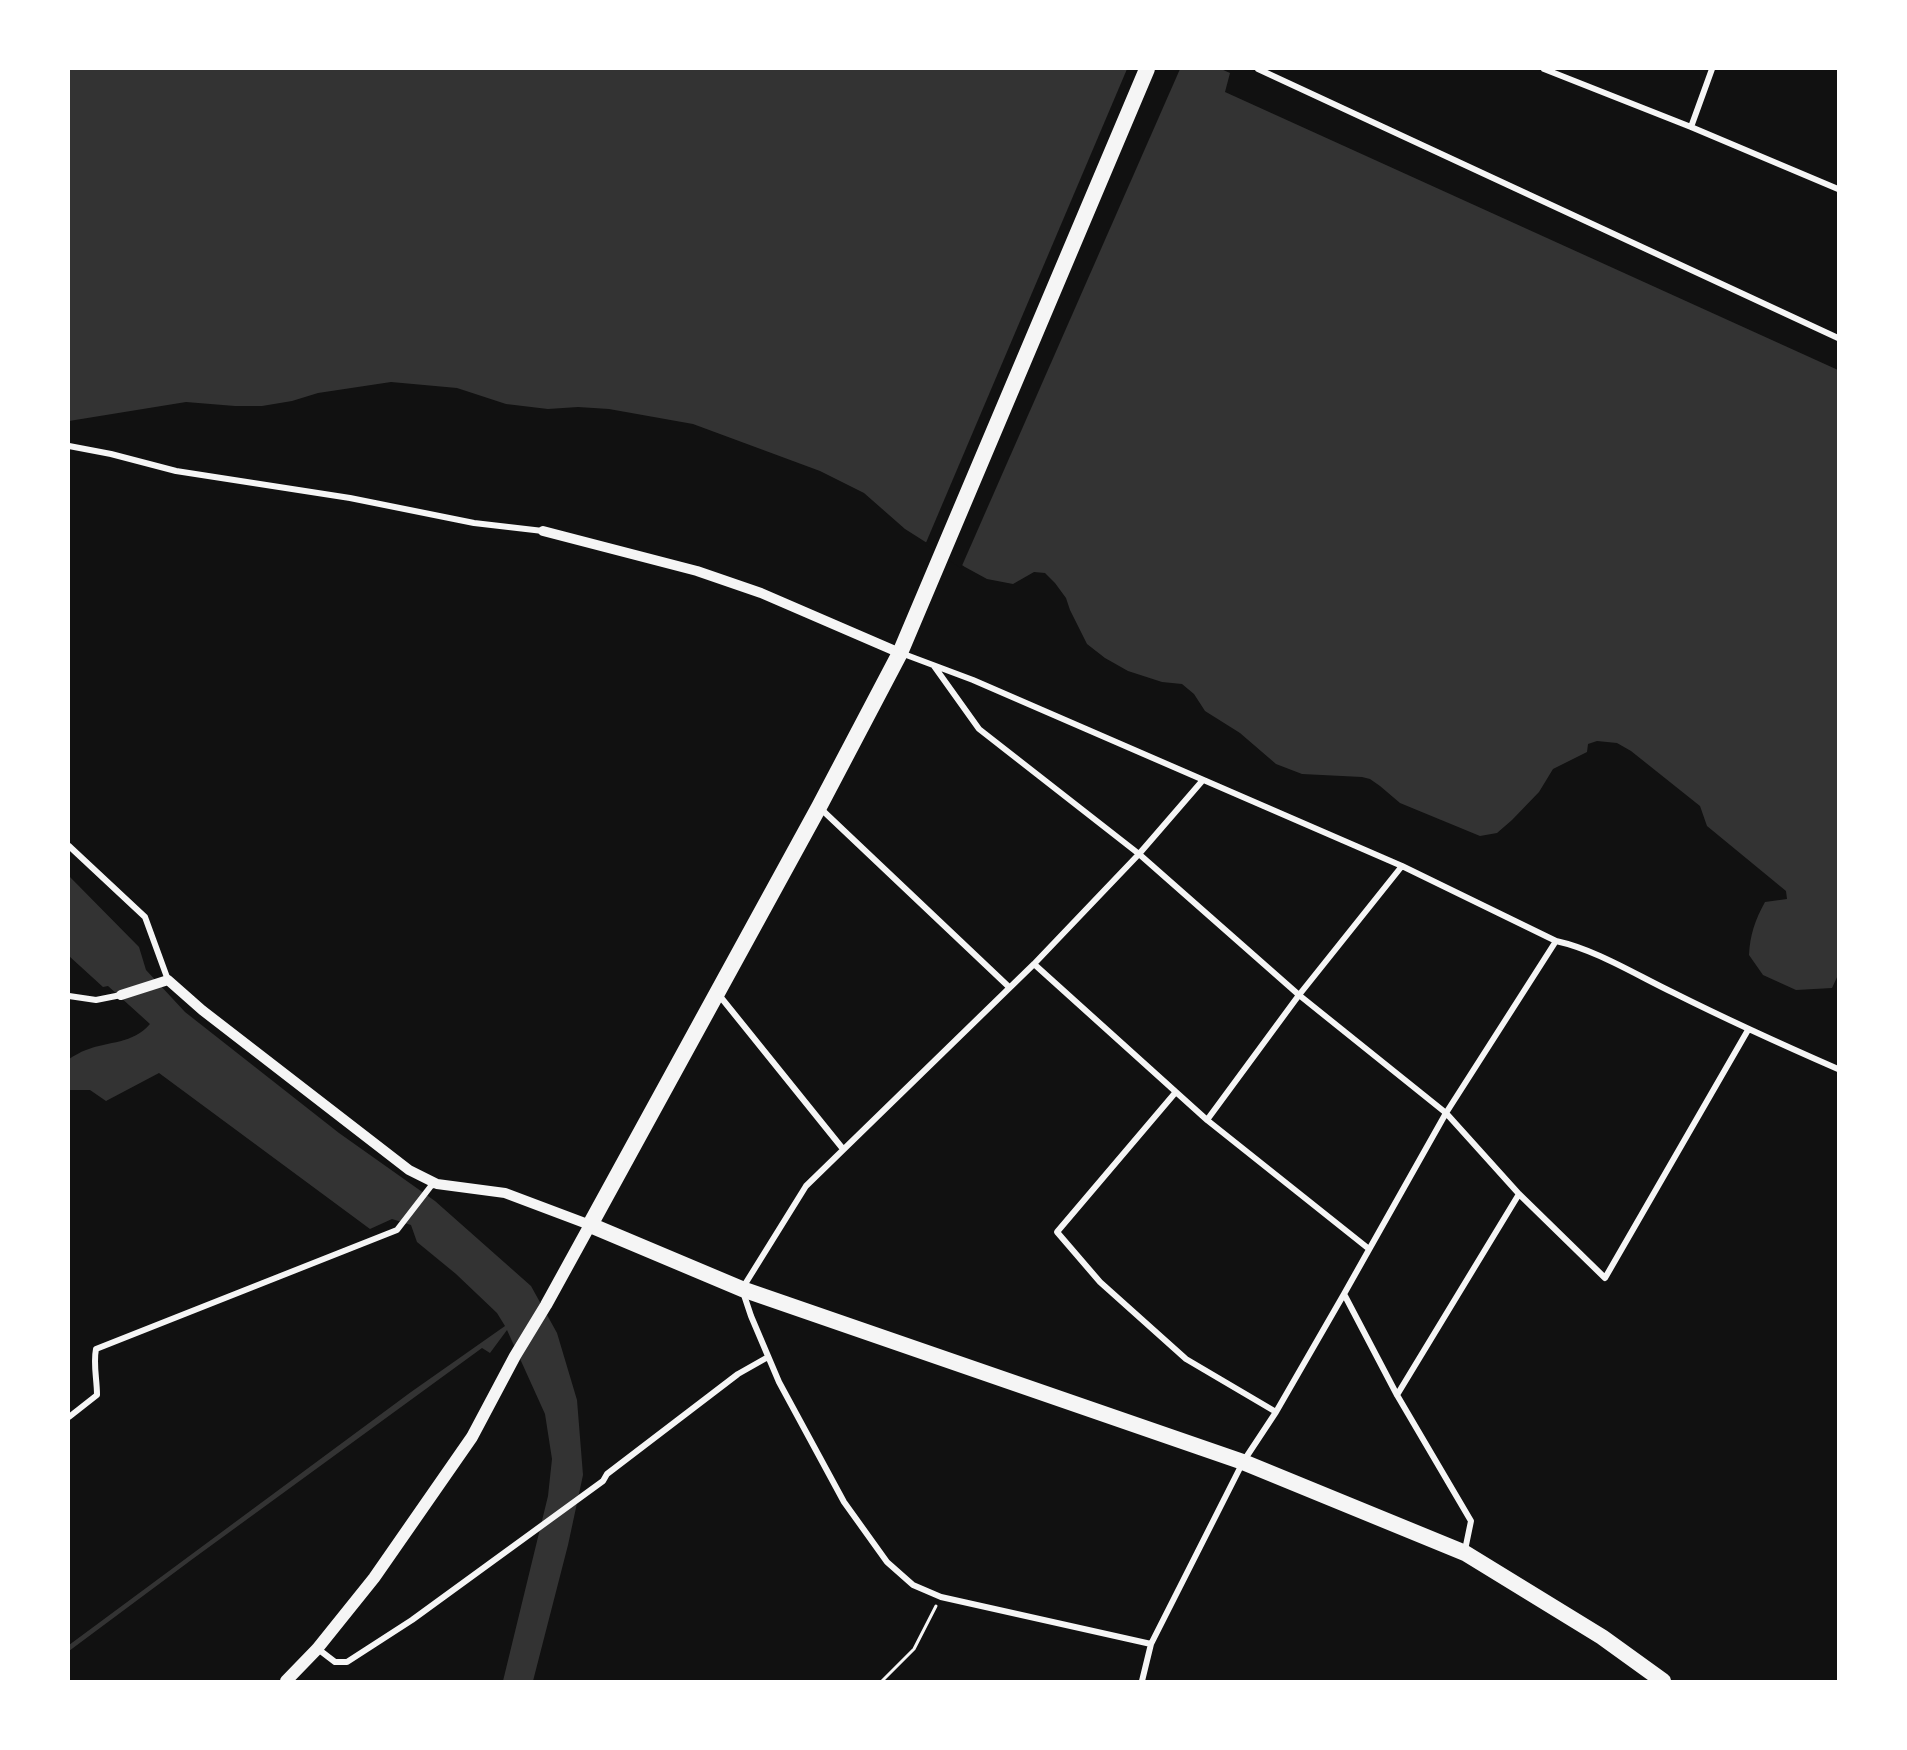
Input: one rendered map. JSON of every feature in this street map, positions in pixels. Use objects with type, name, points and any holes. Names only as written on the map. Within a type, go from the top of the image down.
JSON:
[{"type":"highway","points":[[1147,69],[900,653],[819,807],[590,1225],[742,1289],[1243,1462],[1465,1553],[1602,1636],[1663,1681]]},
{"type":"main road","points":[[286,1681],[317,1648],[374,1578],[472,1437],[515,1356],[590,1225]]},
{"type":"street","points":[[1258,69],[1838,338]]},
{"type":"street","points":[[1544,69],[1691,127],[1838,189]]},
{"type":"street","points":[[1691,127],[1712,69]]},
{"type":"street","points":[[69,446],[176,471],[350,498],[474,523],[543,531],[697,571],[761,593],[900,653],[973,680],[1402,866],[1556,941],[1600,957],[1748,1030],[1838,1069]]},
{"type":"street","points":[[934,666],[979,729],[1138,854],[1299,995],[1446,1113],[1519,1194],[1605,1278],[1748,1030]]},
{"type":"street","points":[[1151,1644],[940,1597],[913,1585],[887,1563],[844,1502],[778,1382],[742,1289],[806,1186],[1034,964],[1138,854],[1203,780]]},
{"type":"street","points":[[819,807],[1009,987]]},
{"type":"street","points":[[69,846],[145,917],[165,981],[408,1170],[434,1185],[505,1193],[590,1225]]},
{"type":"street","points":[[1207,1120],[1299,995],[1402,866]]},
{"type":"street","points":[[1142,1681],[1151,1644],[1243,1462],[1276,1412],[1446,1113],[1556,941]]},
{"type":"street","points":[[1034,964],[1175,1093],[1369,1249]]},
{"type":"street","points":[[69,996],[96,1000],[121,995],[165,981]]},
{"type":"street","points":[[717,993],[843,1149]]},
{"type":"street","points":[[1175,1093],[1057,1232],[1100,1282],[1186,1359],[1276,1412]]},
{"type":"street","points":[[69,1417],[98,1395],[94,1361],[96,1349],[398,1230],[434,1185]]},
{"type":"street","points":[[1398,1395],[1519,1194]]},
{"type":"street","points":[[1344,1294],[1398,1395],[1471,1521],[1465,1553]]},
{"type":"street","points":[[317,1648],[335,1662],[347,1662],[411,1620],[603,1481],[608,1474],[738,1374],[768,1357]]},
{"type":"path","points":[[882,1681],[914,1649],[940,1597]]},
{"type":"shaded area","points":[[69,69],[1221,69],[1230,73],[1225,92],[1838,370],[1838,975],[1832,988],[1796,990],[1763,975],[1749,955],[1754,928],[1765,902],[1787,899],[1786,891],[1707,826],[1700,806],[1631,751],[1617,743],[1597,741],[1588,744],[1587,752],[1553,769],[1539,792],[1497,833],[1480,836],[1400,803],[1370,779],[1302,774],[1276,764],[1240,733],[1205,711],[1194,694],[1182,684],[1162,682],[1128,671],[1087,644],[1066,598],[1045,573],[1034,572],[1013,584],[987,579],[905,529],[864,493],[820,471],[693,424],[609,409],[578,407],[548,409],[506,404],[457,388],[391,382],[318,393],[292,401],[262,406],[186,402],[69,421]]},
{"type":"shaded area","points":[[69,876],[139,947],[146,970],[185,1012],[339,1133],[435,1201],[531,1286],[557,1333],[577,1400],[583,1475],[568,1545],[533,1681],[503,1681],[548,1496],[552,1459],[545,1414],[507,1330],[490,1353],[482,1348],[69,1651],[69,1645],[411,1392],[505,1326],[497,1313],[456,1274],[417,1242],[411,1225],[392,1219],[370,1229],[159,1073],[106,1101],[90,1090],[69,1090],[69,1059],[86,1050],[128,1039],[150,1024],[108,986],[103,987],[69,956]]},
{"type":"pier","points":[[1127,69],[1180,69],[961,568],[925,545]]}]
